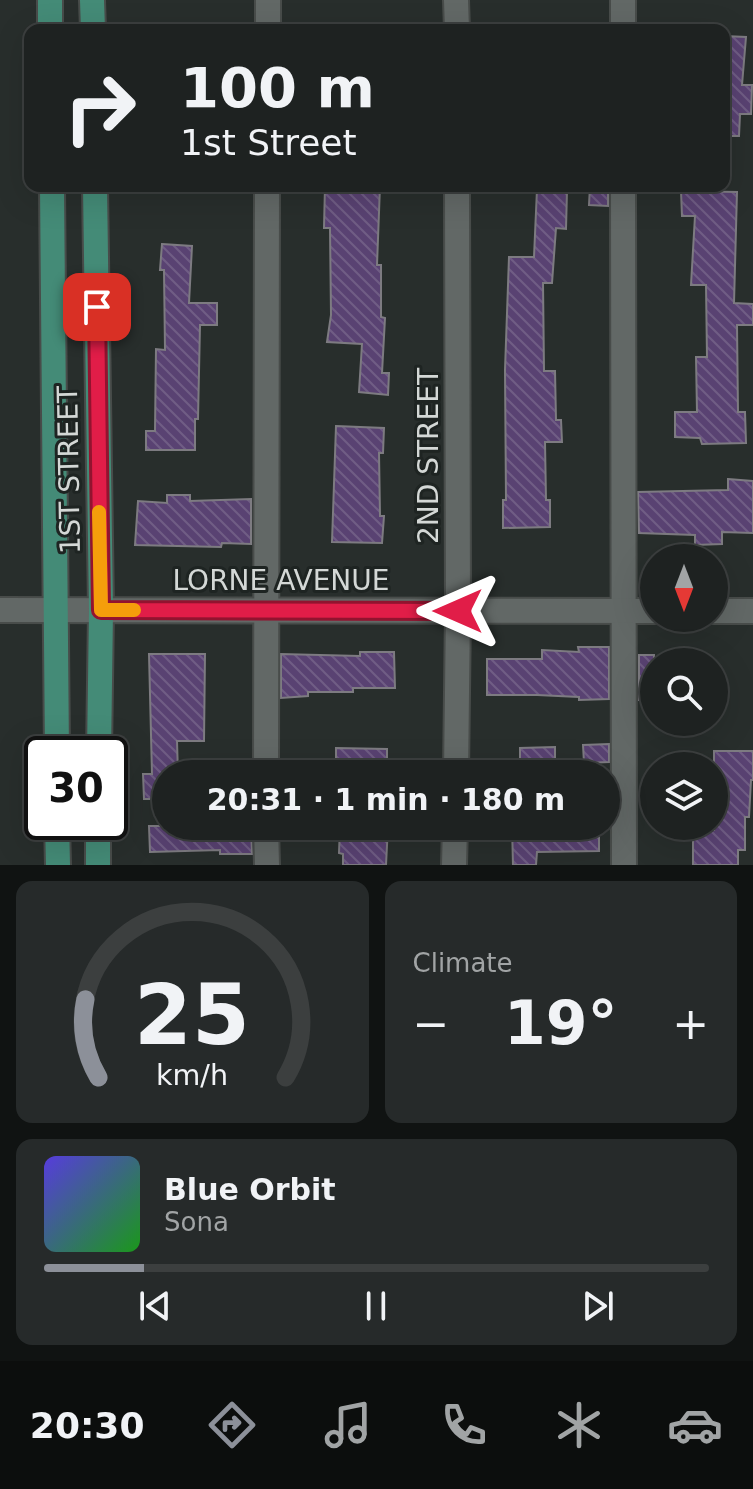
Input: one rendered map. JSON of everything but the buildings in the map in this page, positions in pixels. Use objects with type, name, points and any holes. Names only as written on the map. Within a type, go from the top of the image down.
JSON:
[{"type":"main road","points":[[50,0],[50,24]]},
{"type":"main road","points":[[92,0],[93,24]]},
{"type":"main road","name":"1ST STREET","points":[[52,192],[57,736]]},
{"type":"main road","name":"1ST STREET","points":[[95,192],[101,610],[99,736]]},
{"type":"main road","points":[[57,840],[58,865]]},
{"type":"main road","points":[[98,840],[98,865]]},
{"type":"street","points":[[268,0],[268,24]]},
{"type":"street","points":[[456,0],[457,24]]},
{"type":"street","points":[[623,0],[623,24]]},
{"type":"street","points":[[266,760],[267,192]]},
{"type":"street","name":"2ND STREET","points":[[456,760],[457,192]]},
{"type":"street","points":[[623,192],[624,865]]},
{"type":"street","name":"LORNE AVENUE","points":[[0,610],[640,611]]},
{"type":"street","points":[[728,611],[753,611]]},
{"type":"street","points":[[266,840],[267,865]]},
{"type":"street","points":[[454,865],[455,840]]},
{"type":"slow traffic","points":[[99,512],[101,610],[134,610]]},
{"type":"route","points":[[97,307],[101,610],[458,611]]}]
